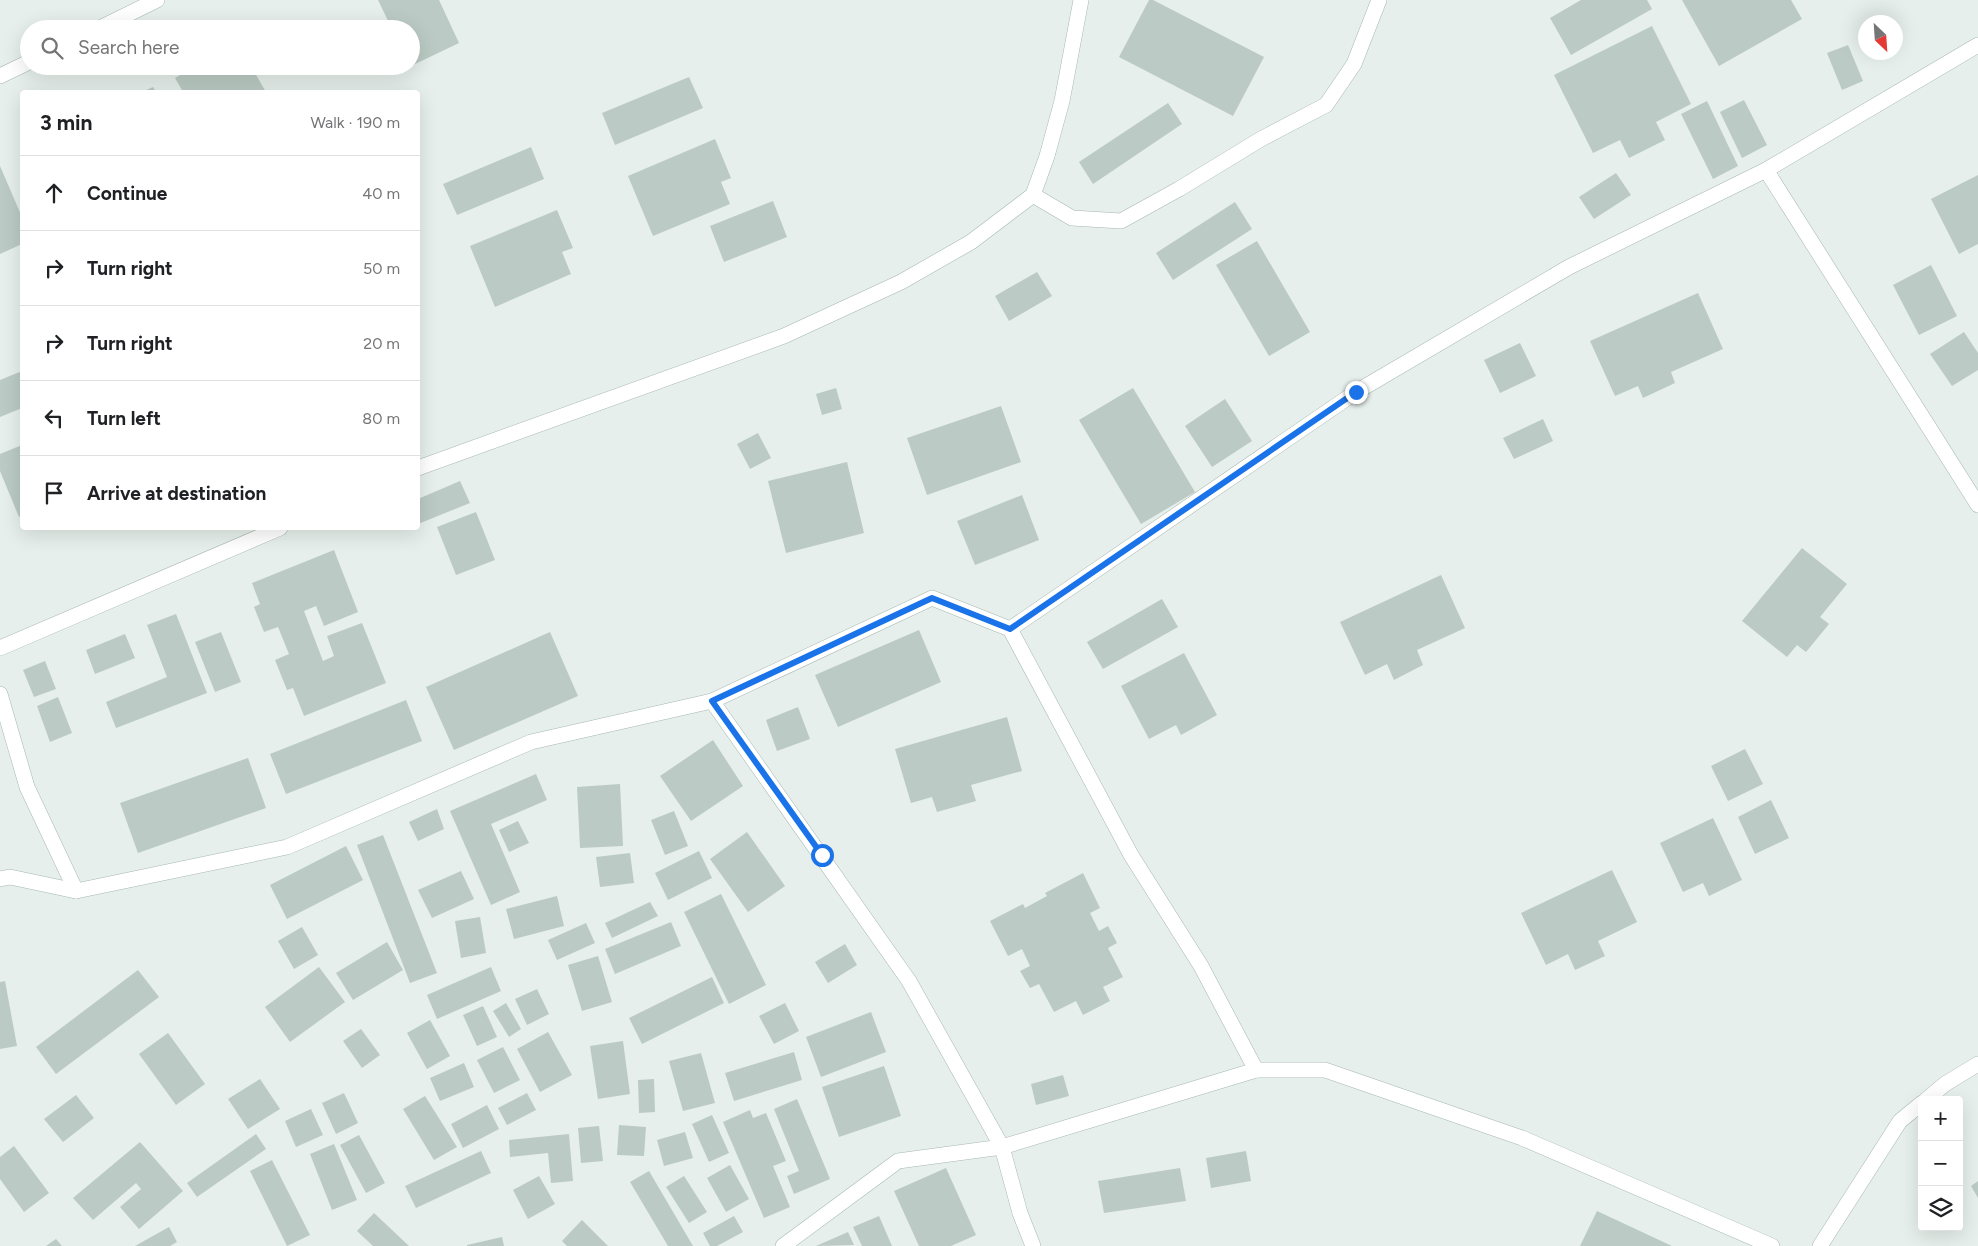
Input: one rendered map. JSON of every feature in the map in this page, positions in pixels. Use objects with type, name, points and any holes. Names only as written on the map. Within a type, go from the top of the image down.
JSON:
[{"type":"street","points":[[116,20],[157,0]]},
{"type":"street","points":[[420,467],[784,336],[901,282],[971,242],[1033,195],[1047,156],[1062,101],[1081,0]]},
{"type":"street","points":[[1033,195],[1072,218],[1121,221],[1179,190],[1261,139],[1326,105],[1354,64],[1379,0]]},
{"type":"street","points":[[1010,629],[1356,392],[1569,266],[1766,170],[1978,45]]},
{"type":"street","points":[[0,76],[20,66]]},
{"type":"street","points":[[1766,170],[1978,505]]},
{"type":"street","points":[[0,648],[275,530]]},
{"type":"street","points":[[0,879],[10,877],[76,891],[287,847],[531,742],[712,701],[932,598],[1010,629],[1131,855],[1200,966],[1256,1070]]},
{"type":"street","points":[[0,694],[27,787],[76,891]]},
{"type":"street","points":[[712,701],[909,981],[1002,1146],[1020,1213],[1033,1246]]},
{"type":"street","points":[[1931,1096],[1945,1084],[1978,1064]]},
{"type":"street","points":[[783,1246],[898,1161],[1002,1146],[1256,1070],[1325,1070],[1522,1138],[1772,1246]]},
{"type":"street","points":[[1820,1246],[1900,1121],[1918,1106]]},
{"type":"building","points":[[378,0],[439,0],[459,43],[420,62],[420,20],[388,20]]},
{"type":"building","points":[[1149,0],[1153,0],[1264,57],[1233,116],[1119,57]]},
{"type":"building","points":[[1581,0],[1647,0],[1652,9],[1571,55],[1550,18]]},
{"type":"building","points":[[1682,0],[1791,0],[1802,19],[1719,66]]},
{"type":"building","points":[[1652,26],[1691,104],[1656,122],[1665,140],[1629,158],[1620,140],[1593,153],[1554,75]]},
{"type":"building","points":[[1848,45],[1863,81],[1842,90],[1827,53]]},
{"type":"building","points":[[180,75],[256,75],[265,90],[182,90],[175,78]]},
{"type":"building","points":[[689,77],[703,108],[615,145],[602,113]]},
{"type":"building","points":[[1744,100],[1767,145],[1742,158],[1720,112]]},
{"type":"building","points":[[1707,101],[1738,166],[1713,179],[1681,114]]},
{"type":"building","points":[[1168,103],[1182,124],[1093,184],[1079,162]]},
{"type":"building","points":[[715,139],[731,178],[721,182],[730,204],[653,236],[628,176]]},
{"type":"building","points":[[531,147],[544,179],[457,215],[443,184]]},
{"type":"building","points":[[0,166],[20,212],[20,245],[0,254]]},
{"type":"building","points":[[1616,173],[1631,195],[1594,219],[1579,197]]},
{"type":"building","points":[[1978,175],[1978,244],[1959,254],[1931,199]]},
{"type":"building","points":[[773,201],[787,237],[724,262],[710,226]]},
{"type":"building","points":[[1235,202],[1252,229],[1173,280],[1156,253]]},
{"type":"building","points":[[557,210],[573,248],[562,252],[571,274],[495,307],[470,246]]},
{"type":"building","points":[[1257,241],[1310,332],[1269,356],[1216,265]]},
{"type":"building","points":[[1931,265],[1957,316],[1919,335],[1893,285]]},
{"type":"building","points":[[1037,272],[1052,296],[1009,321],[995,296]]},
{"type":"building","points":[[1698,293],[1723,349],[1671,372],[1675,383],[1643,398],[1638,386],[1615,396],[1590,341]]},
{"type":"building","points":[[1964,332],[1978,353],[1978,370],[1952,386],[1930,354]]},
{"type":"building","points":[[1520,343],[1536,376],[1500,393],[1484,360]]},
{"type":"building","points":[[20,372],[20,409],[0,417],[0,380]]},
{"type":"building","points":[[836,388],[842,409],[822,415],[816,394]]},
{"type":"building","points":[[1133,388],[1195,492],[1141,524],[1079,420]]},
{"type":"building","points":[[1225,399],[1252,441],[1212,467],[1185,426]]},
{"type":"building","points":[[1001,406],[1021,462],[927,495],[907,438]]},
{"type":"building","points":[[1543,419],[1553,441],[1514,459],[1503,438]]},
{"type":"building","points":[[758,433],[771,458],[750,469],[737,444]]},
{"type":"building","points":[[20,446],[19,517],[0,471],[0,454]]},
{"type":"building","points":[[847,462],[864,533],[786,553],[768,481]]},
{"type":"building","points":[[460,481],[470,503],[420,523],[420,498]]},
{"type":"building","points":[[1022,495],[1039,540],[975,565],[957,521]]},
{"type":"building","points":[[476,512],[495,560],[456,575],[437,527]]},
{"type":"building","points":[[1802,548],[1847,584],[1820,617],[1829,624],[1806,652],[1797,645],[1787,657],[1742,621]]},
{"type":"building","points":[[334,550],[358,612],[324,626],[316,606],[304,611],[323,661],[334,656],[327,636],[362,623],[386,683],[304,716],[293,688],[287,690],[275,660],[289,654],[278,627],[264,632],[254,607],[260,604],[252,583]]},
{"type":"building","points":[[1441,575],[1465,628],[1417,650],[1423,665],[1394,680],[1387,664],[1365,675],[1340,622]]},
{"type":"building","points":[[1162,599],[1178,627],[1103,669],[1087,642]]},
{"type":"building","points":[[176,614],[207,693],[116,728],[106,702],[167,677],[147,625]]},
{"type":"building","points":[[919,630],[941,682],[838,727],[815,675]]},
{"type":"building","points":[[221,632],[241,682],[215,692],[195,642]]},
{"type":"building","points":[[550,632],[578,696],[454,750],[426,687]]},
{"type":"building","points":[[125,634],[135,658],[95,674],[86,650]]},
{"type":"building","points":[[1184,653],[1217,715],[1181,735],[1176,725],[1149,739],[1121,686]]},
{"type":"building","points":[[45,661],[56,689],[34,697],[23,670]]},
{"type":"building","points":[[58,697],[72,733],[50,742],[37,706]]},
{"type":"building","points":[[406,700],[422,741],[286,794],[270,754]]},
{"type":"building","points":[[798,707],[810,739],[777,751],[766,720]]},
{"type":"building","points":[[1007,717],[1022,771],[971,785],[976,801],[937,812],[932,797],[911,803],[895,749]]},
{"type":"building","points":[[713,740],[743,786],[691,821],[660,776]]},
{"type":"building","points":[[1745,749],[1763,784],[1728,801],[1711,766]]},
{"type":"building","points":[[248,758],[266,808],[138,853],[120,803]]},
{"type":"building","points":[[536,774],[547,800],[491,824],[520,892],[491,905],[450,811]]},
{"type":"building","points":[[620,784],[623,846],[580,848],[577,787]]},
{"type":"building","points":[[1771,800],[1789,838],[1755,854],[1738,817]]},
{"type":"building","points":[[437,809],[444,829],[418,841],[409,822]]},
{"type":"building","points":[[674,811],[688,846],[665,855],[651,820]]},
{"type":"building","points":[[1713,818],[1742,880],[1709,896],[1703,883],[1683,892],[1660,843]]},
{"type":"building","points":[[518,821],[529,843],[509,852],[499,830]]},
{"type":"building","points":[[747,832],[785,886],[748,912],[710,859]]},
{"type":"building","points":[[383,835],[437,973],[410,983],[357,845]]},
{"type":"building","points":[[346,846],[363,880],[287,919],[270,885]]},
{"type":"building","points":[[699,851],[712,878],[668,900],[655,873]]},
{"type":"building","points":[[630,853],[634,883],[600,887],[596,857]]},
{"type":"building","points":[[1612,870],[1637,922],[1598,941],[1605,956],[1575,970],[1568,954],[1546,965],[1521,913]]},
{"type":"building","points":[[461,871],[474,899],[432,918],[418,890]]},
{"type":"building","points":[[1083,873],[1100,908],[1090,913],[1099,931],[1108,926],[1117,943],[1108,948],[1123,977],[1103,987],[1110,1001],[1083,1015],[1076,1001],[1054,1012],[1039,984],[1030,988],[1020,971],[1030,966],[1022,949],[1008,956],[990,921],[1023,904],[1025,908],[1047,896],[1045,893]]},
{"type":"building","points":[[721,894],[766,985],[729,1004],[684,912]]},
{"type":"building","points":[[557,896],[564,926],[514,939],[506,909]]},
{"type":"building","points":[[650,902],[658,916],[612,938],[605,923]]},
{"type":"building","points":[[480,917],[486,953],[461,958],[455,921]]},
{"type":"building","points":[[671,922],[681,946],[615,974],[605,949]]},
{"type":"building","points":[[586,923],[595,943],[557,960],[548,940]]},
{"type":"building","points":[[302,927],[318,955],[294,969],[278,941]]},
{"type":"building","points":[[387,942],[403,970],[353,1000],[336,973]]},
{"type":"building","points":[[845,944],[857,965],[828,983],[815,962]]},
{"type":"building","points":[[598,956],[612,1002],[582,1011],[568,965]]},
{"type":"building","points":[[319,967],[345,1002],[290,1042],[265,1007]]},
{"type":"building","points":[[491,967],[501,991],[437,1019],[427,995]]},
{"type":"building","points":[[138,970],[159,997],[56,1074],[36,1047]]},
{"type":"building","points":[[712,977],[724,1003],[642,1044],[629,1018]]},
{"type":"building","points":[[5,981],[17,1046],[0,1049],[0,982]]},
{"type":"building","points":[[537,989],[549,1014],[527,1025],[515,999]]},
{"type":"building","points":[[506,1003],[521,1029],[509,1037],[493,1011]]},
{"type":"building","points":[[785,1003],[799,1031],[774,1044],[759,1016]]},
{"type":"building","points":[[483,1006],[497,1037],[477,1046],[463,1015]]},
{"type":"building","points":[[871,1012],[886,1052],[821,1077],[806,1037]]},
{"type":"building","points":[[430,1020],[450,1056],[427,1069],[407,1033]]},
{"type":"building","points":[[361,1029],[380,1055],[362,1068],[343,1041]]},
{"type":"building","points":[[548,1032],[572,1075],[540,1092],[517,1049]]},
{"type":"building","points":[[168,1033],[205,1084],[176,1105],[139,1054]]},
{"type":"building","points":[[623,1041],[630,1094],[598,1099],[590,1046]]},
{"type":"building","points":[[503,1047],[520,1080],[494,1093],[477,1060]]},
{"type":"building","points":[[794,1052],[802,1080],[734,1101],[725,1073]]},
{"type":"building","points":[[701,1053],[715,1103],[683,1111],[669,1061]]},
{"type":"building","points":[[464,1063],[474,1087],[440,1101],[430,1078]]},
{"type":"building","points":[[884,1066],[901,1116],[839,1137],[822,1087]]},
{"type":"building","points":[[1063,1075],[1069,1096],[1036,1105],[1031,1084]]},
{"type":"building","points":[[260,1079],[280,1109],[248,1129],[228,1099]]},
{"type":"building","points":[[654,1079],[655,1112],[639,1113],[638,1080]]},
{"type":"building","points":[[344,1093],[358,1123],[336,1134],[322,1103]]},
{"type":"building","points":[[527,1093],[536,1110],[507,1125],[498,1108]]},
{"type":"building","points":[[76,1095],[94,1118],[63,1142],[44,1119]]},
{"type":"building","points":[[425,1096],[457,1147],[434,1160],[403,1109]]},
{"type":"building","points":[[797,1099],[830,1179],[794,1194],[787,1176],[799,1171],[774,1109]]},
{"type":"building","points":[[487,1105],[499,1129],[463,1148],[451,1124]]},
{"type":"building","points":[[311,1109],[323,1135],[296,1147],[285,1121]]},
{"type":"building","points":[[750,1110],[753,1118],[766,1113],[786,1161],[773,1166],[790,1207],[764,1218],[723,1122]]},
{"type":"building","points":[[712,1115],[729,1153],[709,1162],[692,1124]]},
{"type":"building","points":[[619,1125],[646,1127],[644,1156],[617,1155]]},
{"type":"building","points":[[599,1126],[603,1161],[581,1163],[578,1128]]},
{"type":"building","points":[[685,1132],[693,1158],[664,1166],[657,1140]]},
{"type":"building","points":[[256,1134],[266,1149],[197,1197],[187,1183]]},
{"type":"building","points":[[569,1134],[573,1181],[551,1183],[548,1153],[510,1157],[509,1140]]},
{"type":"building","points":[[359,1135],[385,1183],[366,1193],[340,1145]]},
{"type":"building","points":[[140,1142],[183,1191],[139,1229],[120,1207],[141,1189],[136,1183],[93,1220],[73,1198]]},
{"type":"building","points":[[334,1144],[357,1200],[332,1210],[310,1154]]},
{"type":"building","points":[[14,1146],[49,1193],[24,1212],[0,1179],[0,1157]]},
{"type":"building","points":[[481,1151],[491,1173],[416,1208],[405,1186]]},
{"type":"building","points":[[1246,1151],[1251,1181],[1211,1188],[1206,1158]]},
{"type":"building","points":[[272,1160],[310,1235],[287,1246],[250,1171]]},
{"type":"building","points":[[730,1165],[749,1199],[726,1212],[707,1178]]},
{"type":"building","points":[[946,1168],[976,1235],[951,1246],[919,1246],[894,1191]]},
{"type":"building","points":[[1180,1168],[1186,1201],[1104,1213],[1098,1181]]},
{"type":"building","points":[[649,1171],[693,1246],[668,1246],[630,1182]]},
{"type":"building","points":[[539,1176],[555,1204],[528,1219],[513,1190]]},
{"type":"building","points":[[684,1176],[707,1212],[689,1223],[666,1187]]},
{"type":"building","points":[[1978,1181],[1978,1198],[1971,1186]]},
{"type":"building","points":[[1597,1211],[1672,1246],[1580,1246]]},
{"type":"building","points":[[374,1213],[409,1246],[373,1246],[357,1231]]},
{"type":"building","points":[[734,1216],[743,1232],[717,1246],[710,1246],[703,1233]]},
{"type":"building","points":[[879,1216],[892,1246],[862,1246],[853,1227]]},
{"type":"building","points":[[582,1220],[608,1246],[567,1246],[562,1241]]},
{"type":"building","points":[[169,1227],[177,1242],[170,1246],[135,1246]]},
{"type":"building","points":[[848,1232],[854,1245],[816,1246]]},
{"type":"building","points":[[502,1237],[504,1246],[467,1246],[467,1245]]},
{"type":"building","points":[[56,1239],[62,1246],[46,1246]]},
{"type":"route","points":[[822,855],[712,701],[813,652],[932,598],[964,609],[1010,629],[1356,392]]}]
